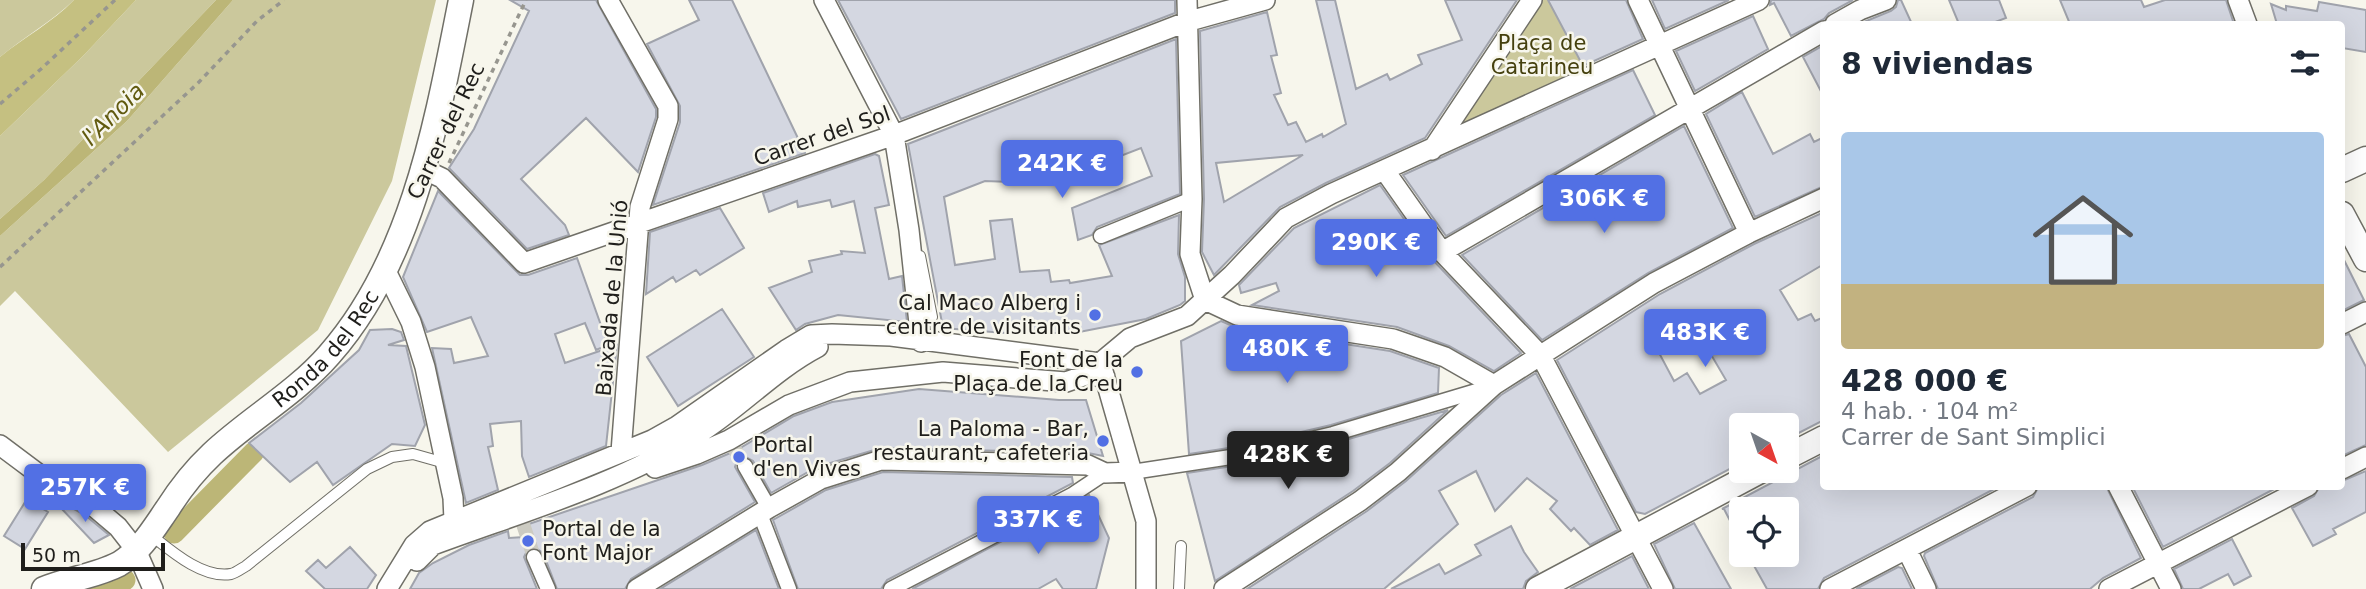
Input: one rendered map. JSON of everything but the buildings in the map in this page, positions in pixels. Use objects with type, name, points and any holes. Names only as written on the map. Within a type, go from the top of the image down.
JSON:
[{"type":"street","name":"Ronda del Rec","points":[[44,589],[119,564],[143,542],[206,460],[328,357],[362,314],[431,173],[441,100],[461,0]]},
{"type":"street","name":"Baixada de la Unió","points":[[608,0],[668,106],[668,118],[640,208],[621,452]]},
{"type":"street","points":[[824,0],[894,135],[909,230],[921,342]]},
{"type":"street","points":[[1187,0],[1192,199],[1190,254],[1205,300],[1237,315],[1393,339],[1445,356],[1494,385]]},
{"type":"street","name":"Carrer del Sol","points":[[431,173],[524,263],[894,135],[1186,22],[1265,0]]},
{"type":"street","points":[[1431,151],[1532,0]]},
{"type":"street","points":[[1638,0],[1749,233]]},
{"type":"street","points":[[637,468],[656,468],[731,444],[789,404],[850,382],[943,372],[1066,382],[1103,370],[1130,338],[1186,316],[1232,275],[1286,218],[1331,194],[1431,151],[1759,0]]},
{"type":"street","points":[[1840,21],[1886,0]]},
{"type":"street","points":[[2238,0],[2246,21]]},
{"type":"street","points":[[1441,253],[1820,33]]},
{"type":"street","points":[[2345,169],[2366,159]]},
{"type":"street","points":[[1385,171],[1441,253],[1541,356],[1663,589]]},
{"type":"street","points":[[1101,236],[1192,199]]},
{"type":"street","points":[[1224,589],[1360,501],[1398,472],[1494,385],[1654,283],[1749,233],[1820,200]]},
{"type":"street","points":[[2345,220],[2366,260]]},
{"type":"street","points":[[385,269],[411,322],[418,345],[446,463],[454,520]]},
{"type":"street","points":[[2345,322],[2366,312]]},
{"type":"street","points":[[388,589],[414,545],[430,531],[652,440],[811,335],[891,337],[1103,370]]},
{"type":"street","points":[[388,589],[433,545],[521,519],[637,468],[698,434],[799,357],[822,345],[857,335]]},
{"type":"street","points":[[1103,370],[1146,521],[1146,589]]},
{"type":"street","points":[[637,589],[821,479],[881,460],[1088,465],[1105,473],[1132,472],[1244,455],[1333,434],[1494,385]]},
{"type":"street","points":[[1799,451],[1820,440]]},
{"type":"street","points":[[0,445],[44,478],[92,505],[118,527],[143,542],[153,589]]},
{"type":"street","points":[[2345,468],[2366,457]]},
{"type":"street","points":[[744,466],[765,511],[789,589]]},
{"type":"street","points":[[891,589],[1072,495],[1105,473]]},
{"type":"street","points":[[1538,589],[1737,483]]},
{"type":"street","points":[[1830,589],[2020,490]]},
{"type":"street","points":[[2120,490],[2171,589]]},
{"type":"street","points":[[2109,589],[2300,490]]},
{"type":"street","points":[[1907,550],[1926,589]]},
{"type":"street","points":[[534,557],[548,589]]},
{"type":"lane","points":[[909,230],[920,257],[932,317]]},
{"type":"lane","points":[[143,542],[209,572],[231,574],[246,566],[367,469],[392,457],[413,454],[446,463]]},
{"type":"lane","points":[[1179,589],[1181,546]]},
{"type":"path","points":[[0,104],[115,0]]},
{"type":"path","points":[[0,267],[189,92],[257,21],[284,0]]},
{"type":"path","name":"Carrer del Rec","points":[[431,173],[526,0]]},
{"type":"green space","points":[[0,0],[74,0],[0,57]]},
{"type":"green space","points":[[136,0],[216,0],[44,180],[0,219],[0,136],[83,56]]},
{"type":"green space","points":[[233,0],[436,0],[392,181],[318,330],[168,452],[15,291],[0,306],[0,236],[127,121]]},
{"type":"green space","name":"Plaça de Catarineu","points":[[1541,0],[1548,0],[1585,70],[1467,127],[1461,116]]},
{"type":"shaded area","points":[[74,0],[136,0],[83,56],[0,136],[0,57],[57,16]]},
{"type":"water","name":"l'Anoia","points":[[216,0],[233,0],[127,121],[0,236],[0,219],[44,180]]},
{"type":"waterway","points":[[174,533],[254,452]]},
{"type":"waterway","points":[[98,589],[125,580]]},
{"type":"tunnel","points":[[734,448],[745,466]]},
{"type":"tunnel","points":[[523,524],[534,557]]},
{"type":"place","name":"Cal Maco Alberg i centre de visitants","points":[[1095,315]]},
{"type":"place","name":"Font de la Plaça de la Creu","points":[[1137,372]]},
{"type":"place","name":"La Paloma - Bar, restaurant, cafeteria","points":[[1103,441]]},
{"type":"place","name":"Portal d'en Vives","points":[[739,457]]},
{"type":"place","name":"Portal de la Font Major","points":[[528,541]]}]
